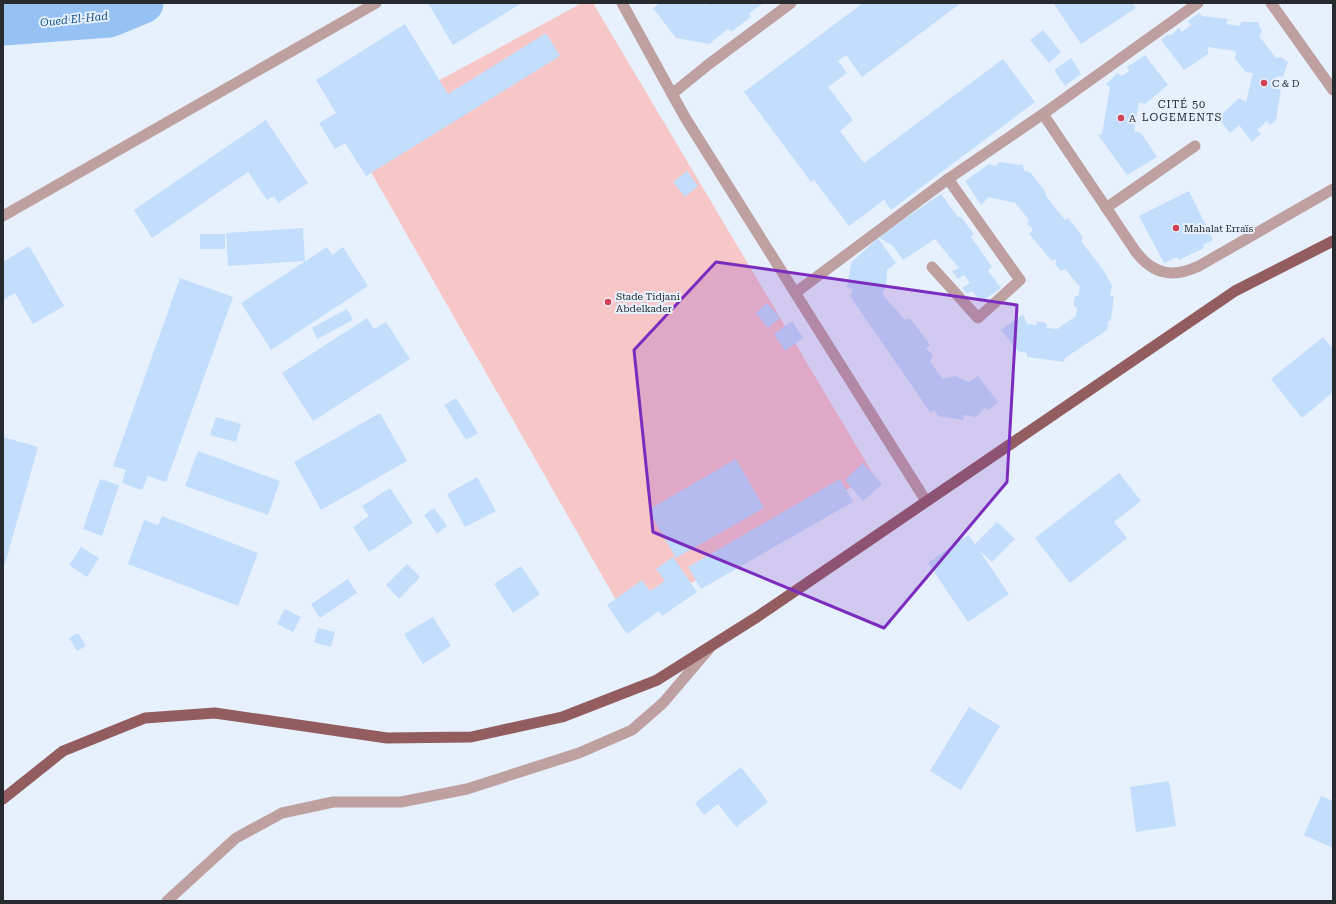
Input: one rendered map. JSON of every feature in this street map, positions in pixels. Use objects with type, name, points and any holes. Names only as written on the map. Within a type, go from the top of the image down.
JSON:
[{"type":"main road","points":[[3,799],[63,751],[145,718],[216,713],[387,738],[471,737],[562,717],[657,680],[757,617],[1235,291],[1333,241]]},
{"type":"street","points":[[3,216],[376,3]]},
{"type":"street","points":[[622,3],[686,119],[926,501]]},
{"type":"street","points":[[672,94],[709,64],[791,3]]},
{"type":"street","points":[[795,293],[948,179],[1043,114],[1198,3]]},
{"type":"street","points":[[1271,3],[1333,90]]},
{"type":"street","points":[[1043,114],[1143,262],[1164,272],[1176,273],[1188,271],[1199,266],[1333,189]]},
{"type":"street","points":[[1106,208],[1195,146]]},
{"type":"street","points":[[932,267],[978,318],[1020,280],[948,179]]},
{"type":"street","points":[[167,901],[236,838],[282,813],[333,802],[401,802],[468,789],[579,753],[632,730],[663,703],[712,645]]},
{"type":"highlighted area","points":[[716,262],[1017,305],[1007,482],[884,628],[653,532],[634,350]]},
{"type":"shaded area","name":"Stade Tidjani Abdelkader","points":[[582,3],[593,3],[873,474],[628,621],[347,130]]},
{"type":"building","points":[[428,3],[522,3],[453,45]]},
{"type":"building","points":[[660,3],[698,3],[705,5],[708,3],[764,3],[749,13],[751,17],[731,32],[728,29],[709,44],[676,38],[653,8]]},
{"type":"building","points":[[863,3],[961,3],[862,77],[846,55],[838,61],[847,73],[828,87],[853,120],[840,131],[864,163],[1003,59],[1035,102],[891,210],[884,200],[849,226],[814,180],[811,182],[744,92]]},
{"type":"building","points":[[1053,3],[1132,3],[1136,8],[1081,44]]},
{"type":"building","name":"C & D","points":[[1199,13],[1202,16],[1228,19],[1226,24],[1240,26],[1241,22],[1258,22],[1262,32],[1259,36],[1276,58],[1281,57],[1288,62],[1283,77],[1277,76],[1277,89],[1281,89],[1276,120],[1270,125],[1267,121],[1257,130],[1261,134],[1252,142],[1239,125],[1230,133],[1218,118],[1239,98],[1246,102],[1253,73],[1246,72],[1235,59],[1236,51],[1208,47],[1208,54],[1184,70],[1161,40],[1168,34],[1170,36],[1179,28],[1182,32],[1191,25],[1188,21]]},
{"type":"building","points":[[405,24],[448,94],[546,33],[560,56],[366,176],[345,143],[335,149],[319,123],[336,113],[316,80]]},
{"type":"building","points":[[1043,30],[1061,52],[1049,63],[1030,40]]},
{"type":"building","name":"A","points":[[1145,55],[1168,85],[1145,104],[1139,102],[1134,131],[1141,133],[1157,157],[1127,175],[1098,135],[1102,134],[1110,87],[1106,85],[1117,73],[1122,76],[1129,71],[1127,67]]},
{"type":"building","points":[[1071,58],[1081,74],[1065,86],[1054,70]]},
{"type":"building","points":[[266,120],[308,183],[278,203],[274,196],[267,200],[248,172],[152,238],[134,210]]},
{"type":"building","points":[[999,162],[1023,165],[1024,171],[1030,172],[1045,191],[1046,196],[1065,220],[1068,218],[1083,237],[1081,241],[1104,271],[1112,286],[1110,296],[1114,296],[1111,320],[1108,322],[1107,330],[1065,358],[1064,362],[1027,357],[1027,353],[1018,351],[1001,330],[1023,314],[1027,324],[1037,325],[1036,321],[1046,323],[1047,328],[1057,329],[1076,316],[1077,308],[1073,305],[1075,296],[1078,296],[1080,287],[1065,269],[1061,271],[1055,264],[1057,262],[1055,259],[1052,261],[1029,234],[1033,229],[1027,224],[1029,220],[1015,203],[989,197],[981,205],[965,181],[989,164],[997,166]]},
{"type":"building","points":[[687,171],[698,186],[685,197],[673,182]]},
{"type":"building","name":"Mahalat Erraïs","points":[[1189,191],[1213,240],[1203,245],[1204,248],[1179,260],[1177,257],[1164,263],[1139,216]]},
{"type":"building","points":[[941,194],[958,217],[961,217],[974,234],[971,237],[992,267],[988,271],[1001,288],[981,302],[972,291],[967,294],[962,288],[970,283],[964,275],[958,279],[952,271],[959,268],[935,239],[903,260],[893,246],[878,237]]},
{"type":"building","points":[[303,228],[305,261],[228,266],[226,233]]},
{"type":"building","points":[[200,234],[225,234],[225,249],[200,249]]},
{"type":"building","points":[[878,238],[896,263],[887,270],[886,286],[882,294],[905,320],[910,318],[930,345],[926,349],[933,355],[930,362],[943,379],[955,376],[969,382],[978,376],[998,402],[989,410],[984,408],[976,417],[964,415],[963,420],[938,416],[935,410],[930,412],[850,296],[853,289],[847,288],[851,263]]},
{"type":"building","points":[[29,246],[64,306],[33,324],[15,293],[3,300],[3,262]]},
{"type":"building","points":[[327,247],[332,255],[343,247],[368,286],[271,350],[241,303]]},
{"type":"building","points":[[180,278],[233,297],[166,482],[148,476],[142,490],[122,483],[126,470],[113,466]]},
{"type":"building","points":[[767,303],[780,318],[768,328],[756,313]]},
{"type":"building","points":[[347,309],[353,320],[317,339],[312,328]]},
{"type":"building","points":[[367,318],[374,329],[386,322],[410,359],[313,421],[282,373]]},
{"type":"building","points":[[792,321],[803,338],[785,351],[774,334]]},
{"type":"building","points":[[1323,337],[1333,349],[1333,392],[1302,418],[1271,379]]},
{"type":"building","points":[[456,398],[478,433],[466,440],[444,405]]},
{"type":"building","points":[[380,413],[407,461],[321,510],[294,462]]},
{"type":"building","points":[[216,417],[241,424],[236,442],[210,435]]},
{"type":"building","points":[[3,437],[38,447],[5,564],[3,564]]},
{"type":"building","points":[[198,451],[280,481],[268,515],[185,486]]},
{"type":"building","points":[[736,459],[764,508],[676,558],[648,510]]},
{"type":"building","points":[[863,463],[882,484],[863,501],[845,480]]},
{"type":"building","points":[[1119,473],[1141,501],[1114,522],[1127,538],[1070,583],[1035,538]]},
{"type":"building","points":[[477,477],[496,511],[465,527],[447,494]]},
{"type":"building","points":[[100,479],[119,485],[102,536],[83,529]]},
{"type":"building","points":[[840,479],[853,502],[701,589],[688,567]]},
{"type":"building","points":[[390,488],[413,523],[369,552],[353,527],[369,516],[362,506]]},
{"type":"building","points":[[434,508],[447,526],[437,534],[424,515]]},
{"type":"building","points":[[162,516],[258,553],[238,606],[128,564],[144,520],[158,525]]},
{"type":"building","points":[[997,522],[1015,539],[992,562],[979,550],[1009,594],[968,622],[928,563],[968,535],[975,544]]},
{"type":"building","points":[[81,547],[99,558],[87,577],[69,565]]},
{"type":"building","points":[[673,557],[697,592],[662,616],[659,611],[627,634],[607,605],[642,580],[650,591],[665,581],[656,569]]},
{"type":"building","points":[[407,564],[420,577],[399,599],[386,585]]},
{"type":"building","points":[[521,566],[540,594],[513,613],[494,584]]},
{"type":"building","points":[[348,579],[357,593],[320,618],[311,604]]},
{"type":"building","points":[[285,609],[301,617],[293,632],[277,624]]},
{"type":"building","points":[[433,617],[451,646],[423,664],[404,634]]},
{"type":"building","points":[[318,628],[335,632],[331,647],[314,642]]},
{"type":"building","points":[[78,633],[86,646],[77,651],[69,638]]},
{"type":"building","points":[[969,707],[1000,726],[961,790],[930,771]]},
{"type":"building","points":[[741,767],[768,802],[736,827],[718,804],[704,815],[695,803]]},
{"type":"building","points":[[1169,781],[1176,826],[1136,832],[1130,787]]},
{"type":"building","points":[[1321,796],[1333,801],[1333,848],[1304,835]]},
{"type":"waterway","name":"Oued El-Had","points":[[3,25],[109,17],[143,3]]},
{"type":"place","name":"C & D","points":[[1264,83]]},
{"type":"place","name":"A","points":[[1121,118]]},
{"type":"place","name":"Mahalat Erraïs","points":[[1176,228]]},
{"type":"place","name":"Stade Tidjani Abdelkader","points":[[608,302]]},
{"type":"district","name":"CITÉ 50 LOGEMENTS","points":[[1182,110]]}]
